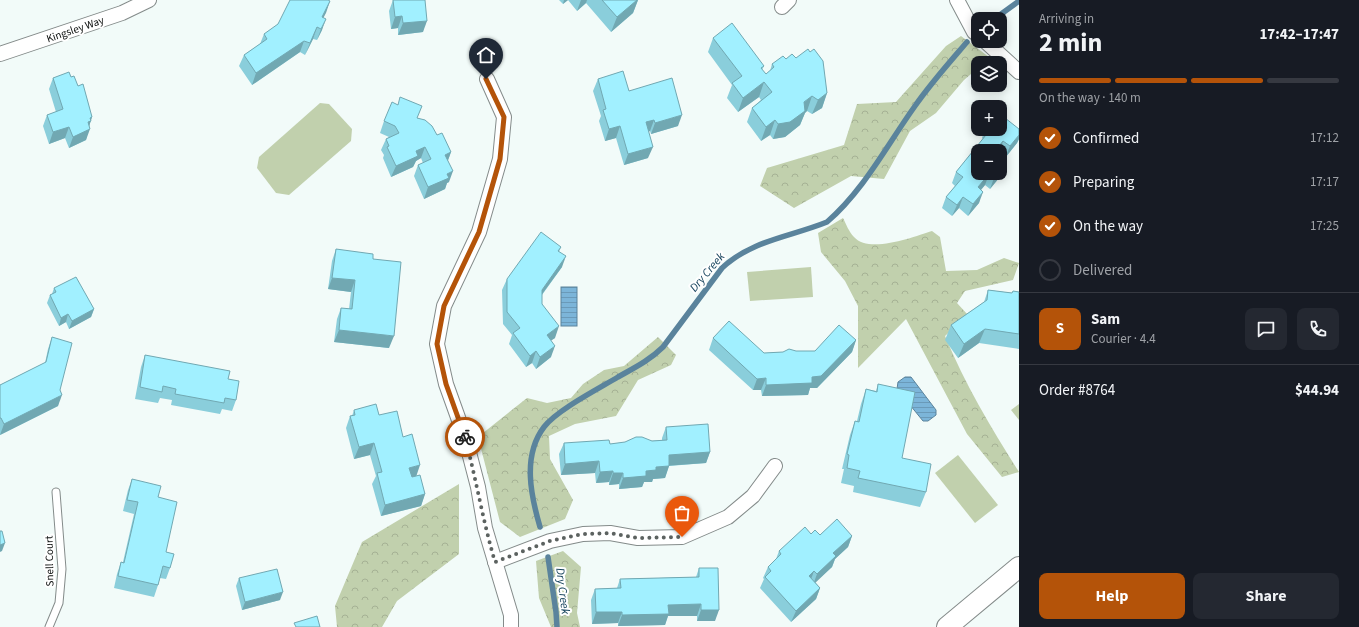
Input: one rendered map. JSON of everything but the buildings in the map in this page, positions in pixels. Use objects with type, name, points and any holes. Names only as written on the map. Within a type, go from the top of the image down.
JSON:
[{"type":"street","name":"Kingsley Way","points":[[0,54],[122,13],[149,0]]},
{"type":"street","points":[[957,0],[971,26]]},
{"type":"street","points":[[993,48],[1019,72]]},
{"type":"street","points":[[486,79],[504,117],[500,159],[479,232],[444,306],[437,344],[446,384],[466,444],[478,487],[485,528],[511,615],[511,627]]},
{"type":"street","points":[[495,562],[550,541],[583,534],[610,533],[638,538],[682,537],[728,517],[753,496],[775,466]]},
{"type":"street","points":[[947,627],[1019,567]]},
{"type":"lane","name":"Snell Court","points":[[49,627],[60,603],[62,569],[56,492]]},
{"type":"green space","points":[[961,36],[971,44],[971,48],[977,48],[988,56],[971,56],[971,74],[964,80],[936,113],[910,131],[884,179],[851,176],[794,208],[760,186],[767,168],[844,145],[857,104],[896,102],[946,46]]},
{"type":"green space","points":[[320,103],[329,104],[352,129],[351,141],[289,195],[276,193],[257,168],[259,157]]},
{"type":"green space","points":[[843,218],[854,237],[861,242],[870,244],[892,243],[932,231],[940,237],[946,271],[977,270],[1004,258],[1019,263],[1013,280],[965,291],[957,303],[968,315],[945,336],[979,406],[1019,472],[1002,477],[967,434],[906,319],[858,368],[858,306],[845,281],[821,252],[818,233]]},
{"type":"green space","points":[[811,267],[813,297],[750,301],[747,272]]},
{"type":"green space","points":[[658,337],[676,355],[671,365],[638,380],[616,416],[575,424],[549,436],[550,459],[573,500],[565,519],[520,537],[500,522],[478,437],[527,398],[547,403],[571,398],[583,384],[604,370],[624,366]]},
{"type":"green space","points":[[1019,404],[1019,420],[1011,410]]},
{"type":"green space","points":[[958,455],[998,505],[975,523],[935,473]]},
{"type":"green space","points":[[459,484],[459,554],[397,601],[382,627],[337,627],[335,606],[362,542]]},
{"type":"green space","points":[[563,551],[581,567],[577,613],[580,627],[551,627],[539,598],[536,561]]},
{"type":"water","points":[[561,287],[577,287],[577,326],[561,326]]},
{"type":"water","points":[[905,377],[911,377],[936,410],[936,415],[928,421],[923,421],[897,389],[898,382]]},
{"type":"waterway","name":"Dry Creek","points":[[1004,12],[1019,1]]},
{"type":"waterway","name":"Dry Creek","points":[[540,527],[530,476],[531,463],[537,438],[550,420],[589,394],[642,364],[658,352],[722,268],[734,259],[759,245],[827,222],[864,182],[921,98],[967,42]]},
{"type":"waterway","name":"Dry Creek","points":[[548,557],[557,627]]},
{"type":"way so far","points":[[465,437],[478,487],[485,528],[495,562],[550,541],[583,534],[610,533],[638,538],[682,537]]},
{"type":"route","points":[[465,437],[446,384],[437,344],[444,306],[479,232],[500,159],[504,117],[486,79]]}]
